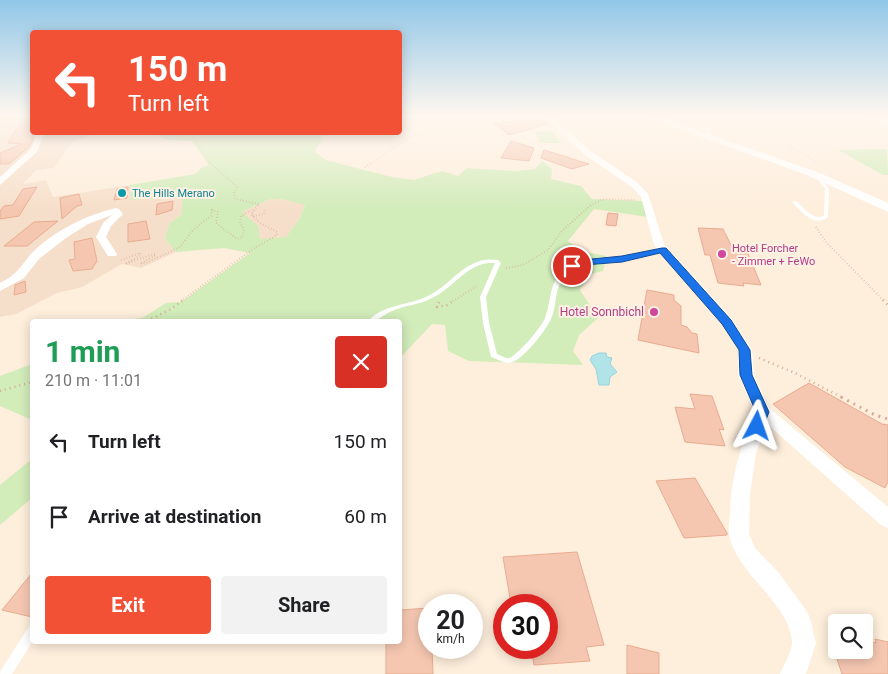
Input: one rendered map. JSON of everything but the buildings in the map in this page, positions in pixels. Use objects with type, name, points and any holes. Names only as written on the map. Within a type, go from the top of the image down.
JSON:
[{"type":"street","points":[[0,182],[36,146]]},
{"type":"street","points":[[581,146],[635,185],[645,196],[662,250],[727,322],[745,350],[746,375],[763,412],[888,519]]},
{"type":"street","points":[[733,146],[811,173],[888,208]]},
{"type":"street","points":[[0,169],[16,168]]},
{"type":"street","points":[[0,287],[11,282],[26,270],[34,258],[66,234],[99,215],[116,211],[118,214],[106,225],[102,237],[116,257]]},
{"type":"street","points":[[763,412],[747,453],[740,494],[739,534],[748,555],[771,581],[798,618],[804,643],[794,674]]},
{"type":"lane","points":[[794,202],[808,215],[820,220],[826,217],[827,188],[821,182],[822,178]]},
{"type":"lane","points":[[374,319],[382,311],[434,295],[466,270],[485,261],[496,261],[498,263],[483,298],[486,323],[494,355],[501,359],[512,360],[520,356],[546,320],[554,288],[559,278],[572,266],[582,263],[622,259],[662,250]]},
{"type":"lane","points":[[5,674],[30,635]]},
{"type":"path","points":[[198,146],[224,178],[237,187],[234,193],[235,199],[259,206]]},
{"type":"path","points":[[365,167],[396,146]]},
{"type":"path","points":[[792,146],[813,160],[817,166],[816,173],[811,173]]},
{"type":"path","points":[[434,295],[439,301],[436,307],[447,305],[489,279],[495,270],[523,265],[548,250],[562,231],[591,205],[603,199],[624,201],[642,199],[645,196]]},
{"type":"path","points":[[150,319],[171,309],[253,249],[275,237],[277,232],[260,223],[253,216],[252,212],[259,206]]},
{"type":"path","points":[[116,257],[125,260],[140,253],[140,256],[125,264],[128,264],[154,254],[156,255],[140,264],[180,247],[193,230],[211,216],[212,210],[218,212],[216,223],[237,239],[242,238],[244,229],[240,223],[241,216],[259,206]]},
{"type":"path","points":[[253,216],[264,214],[265,210]]},
{"type":"path","points":[[808,215],[822,237],[888,305]]},
{"type":"path","points":[[745,350],[803,377],[875,415],[888,419]]},
{"type":"path","points":[[0,391],[30,383]]},
{"type":"shaded area","points":[[0,146],[69,146],[54,168],[36,170],[23,184],[46,180],[53,197],[130,185],[132,200],[182,196],[182,214],[169,224],[165,239],[176,252],[141,268],[122,264],[82,287],[57,293],[16,314],[0,317]]},
{"type":"shaded area","points":[[270,199],[281,199],[305,204],[300,218],[286,237],[260,240],[242,212]]},
{"type":"green space","points":[[196,146],[317,146],[315,152],[326,160],[392,177],[414,180],[442,171],[458,176],[467,168],[514,171],[535,169],[542,161],[552,169],[551,179],[581,186],[592,199],[643,201],[648,217],[594,209],[568,241],[581,251],[606,256],[603,271],[591,274],[580,290],[598,318],[579,335],[573,351],[583,365],[469,361],[448,351],[445,325],[432,324],[402,356],[402,319],[133,319],[142,318],[166,303],[181,302],[250,253],[224,248],[176,252],[165,239],[169,224],[182,214],[182,197],[131,200],[130,185],[195,174],[201,168],[209,165]],"holes":[[[270,199],[281,199],[305,205],[300,218],[286,237],[260,239],[258,226],[242,212]]]},
{"type":"green space","points":[[887,149],[888,175],[883,175],[838,150]]},
{"type":"green space","points":[[30,365],[30,419],[0,406],[0,376]]},
{"type":"green space","points":[[30,461],[30,500],[0,525],[0,485]]},
{"type":"water","points":[[606,353],[607,357],[612,358],[610,364],[617,372],[610,377],[609,385],[599,385],[596,369],[590,360],[592,356]]},
{"type":"place","name":"The Hills Merano","points":[[122,193]]},
{"type":"place","name":"Hotel Forcher - Zimmer + FeWo","points":[[722,254]]},
{"type":"place","name":"Hotel Sonnbichl","points":[[654,312]]},
{"type":"route","points":[[572,266],[582,263],[622,259],[662,250],[727,322],[745,350],[746,375],[763,412],[757,426]]}]
